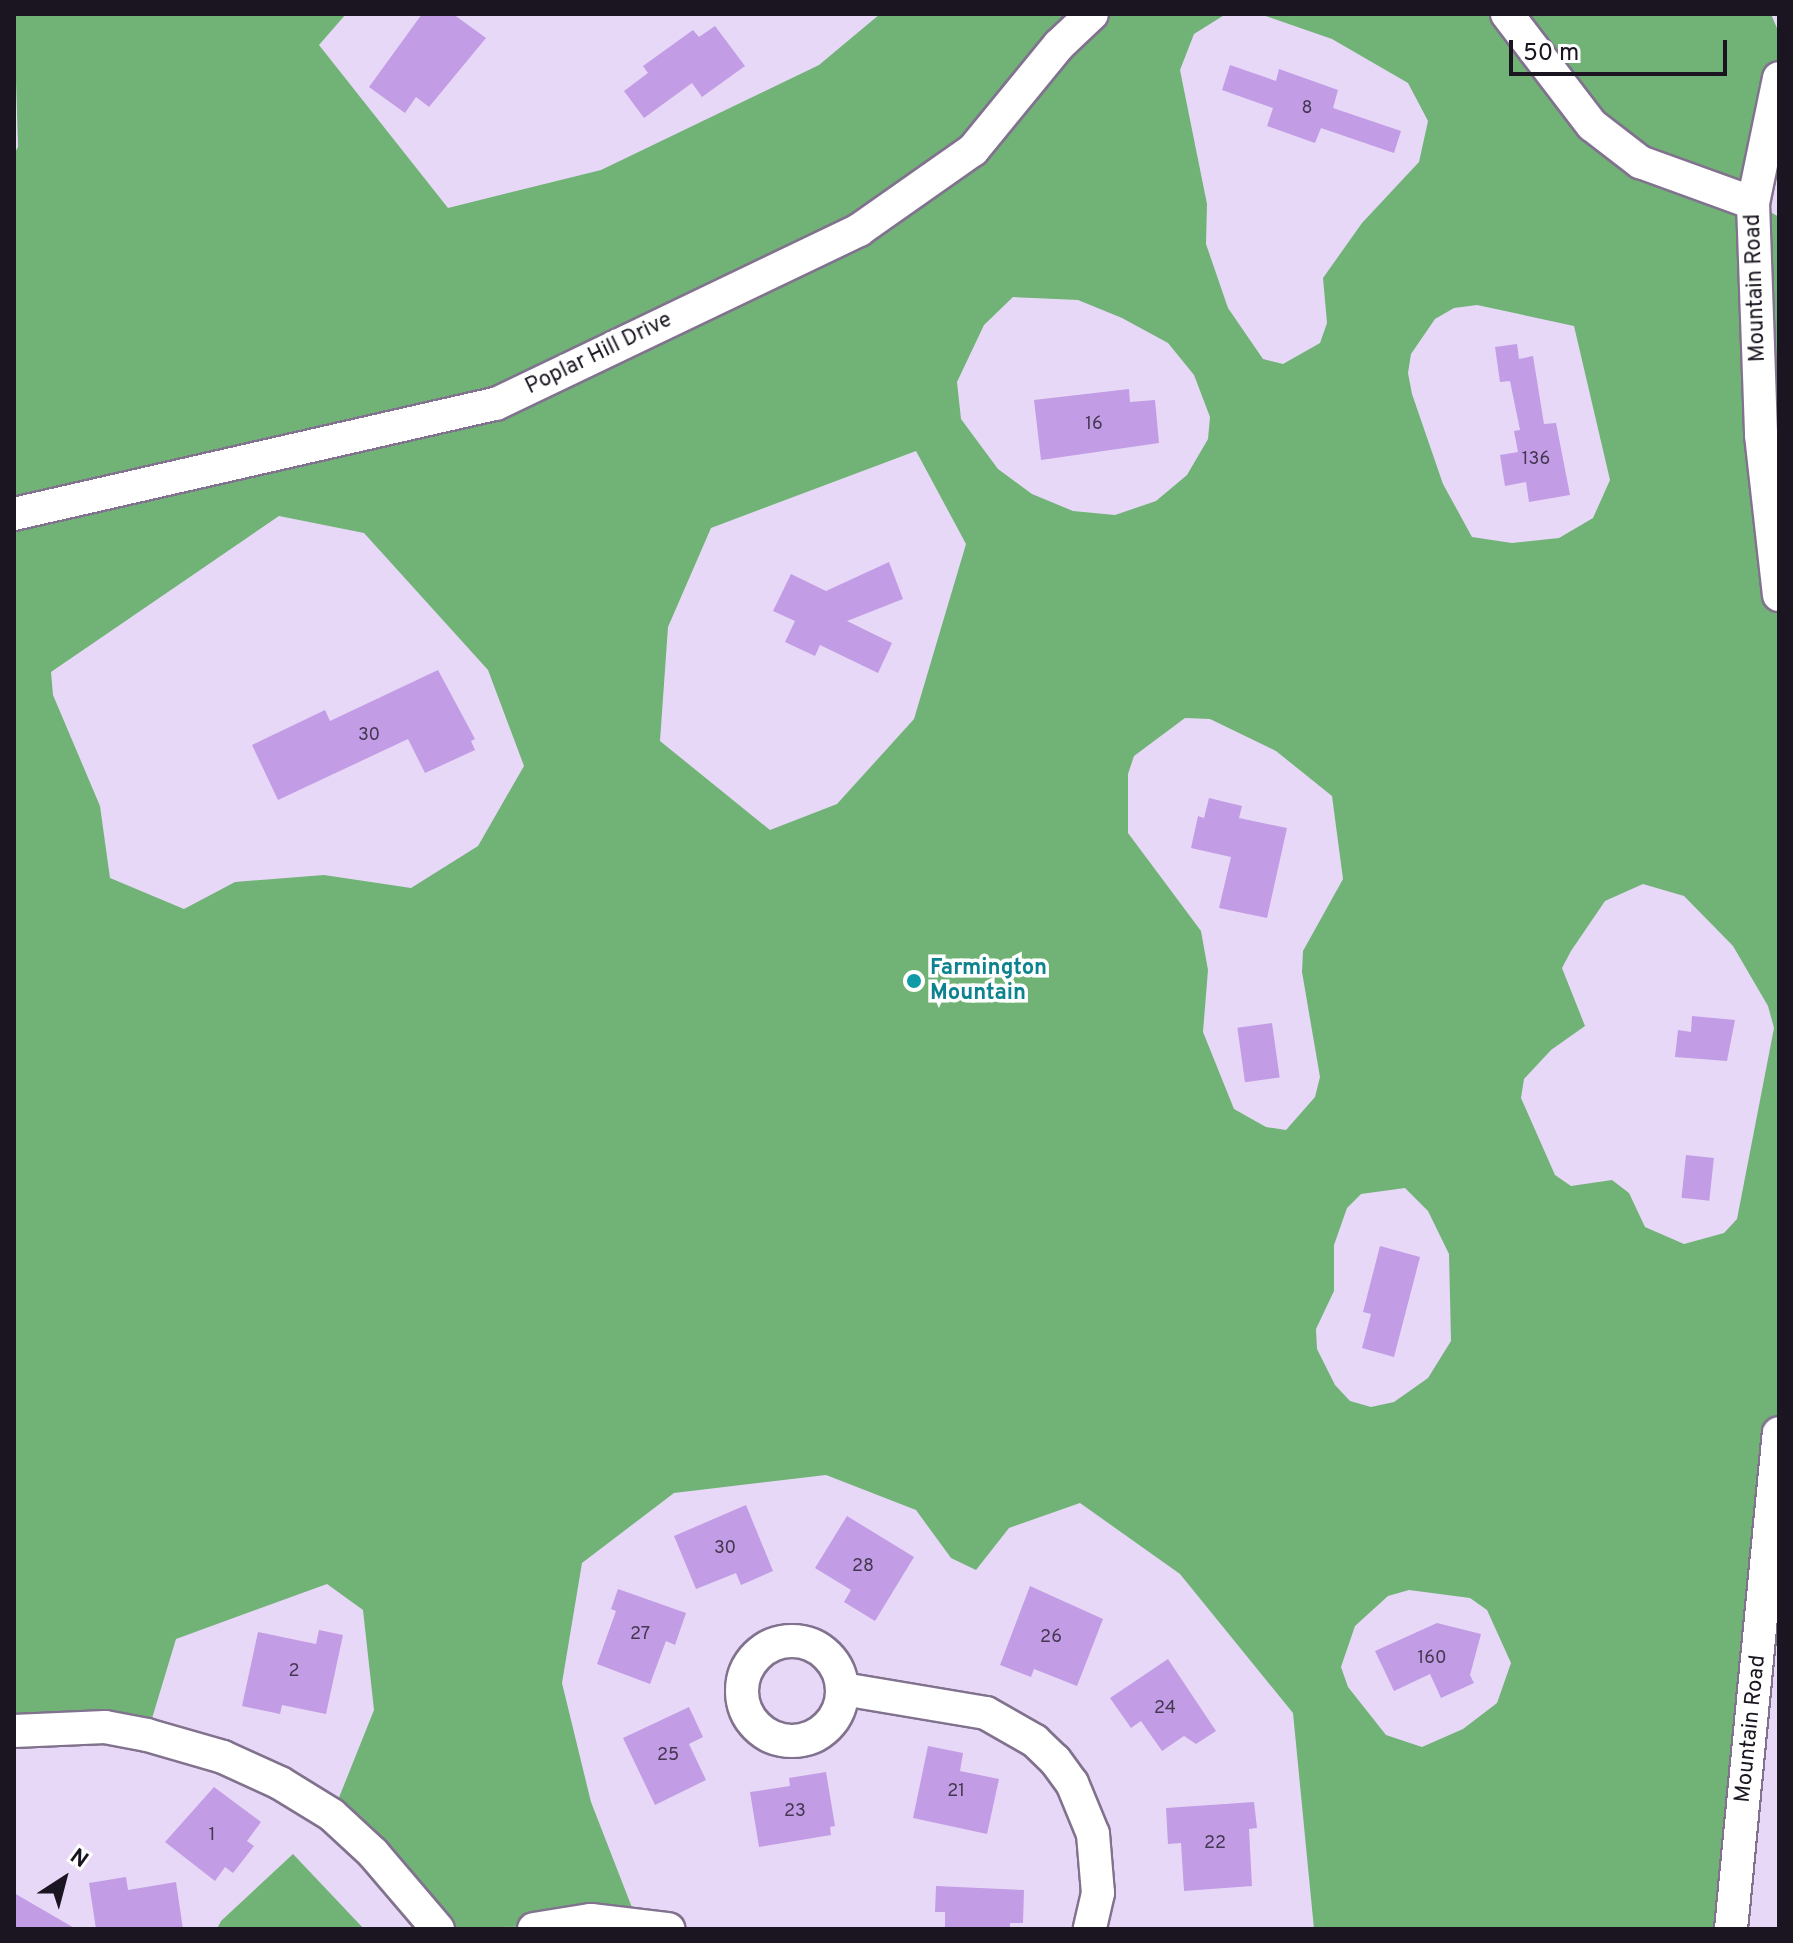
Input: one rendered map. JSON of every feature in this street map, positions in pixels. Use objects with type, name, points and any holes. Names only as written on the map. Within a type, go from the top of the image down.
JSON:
[{"type":"street","name":"Poplar Hill Drive","points":[[14,514],[496,404],[859,230],[973,150],[1059,45],[1092,14]]},
{"type":"street","points":[[1507,14],[1592,125],[1628,153],[1640,162],[1753,203]]},
{"type":"street","name":"Mountain Road","points":[[1779,78],[1753,203],[1761,435],[1779,595]]},
{"type":"street","name":"Mountain Road","points":[[1731,1929],[1779,1433]]},
{"type":"street","points":[[843,1689],[986,1713],[1035,1741],[1055,1760],[1072,1783],[1093,1834],[1098,1893],[1090,1929]]},
{"type":"street","points":[[14,1731],[105,1727],[165,1738],[280,1783],[332,1815],[373,1853],[438,1929]]},
{"type":"street","points":[[534,1929],[591,1920],[668,1929]]},
{"type":"green space","points":[[14,14],[346,14],[319,45],[448,208],[601,170],[819,65],[880,14],[1226,14],[1194,34],[1180,70],[1207,204],[1206,244],[1228,308],[1263,359],[1283,364],[1320,343],[1327,323],[1323,278],[1362,223],[1419,162],[1428,121],[1408,83],[1332,39],[1260,14],[1771,14],[1779,33],[1779,78],[1753,202],[1779,217],[1779,1504],[1731,1929],[1314,1929],[1293,1713],[1180,1574],[1080,1503],[1009,1528],[976,1570],[951,1558],[916,1510],[826,1475],[674,1493],[582,1563],[562,1683],[591,1802],[638,1923],[438,1929],[332,1815],[374,1710],[363,1610],[327,1584],[176,1639],[147,1735],[14,1731],[14,154],[18,147]],"holes":[[[1013,297],[1078,300],[1122,318],[1168,343],[1194,375],[1210,417],[1208,439],[1187,475],[1156,501],[1115,515],[1073,511],[1032,494],[998,469],[961,419],[957,382],[984,325]],[[1477,305],[1574,326],[1610,480],[1593,518],[1559,538],[1512,543],[1472,537],[1443,484],[1412,394],[1408,373],[1411,354],[1435,319],[1454,308]],[[916,451],[966,544],[914,719],[837,804],[770,830],[660,741],[668,627],[711,528]],[[279,516],[364,533],[488,670],[524,766],[478,846],[411,888],[324,875],[235,882],[184,909],[110,878],[100,806],[53,695],[51,672]],[[1185,718],[1210,719],[1276,751],[1332,796],[1343,879],[1303,951],[1302,972],[1320,1077],[1315,1097],[1286,1130],[1266,1127],[1234,1109],[1203,1032],[1208,970],[1201,931],[1128,833],[1128,774],[1134,756]],[[1643,884],[1684,896],[1733,946],[1768,1006],[1774,1028],[1737,1219],[1724,1233],[1684,1244],[1645,1227],[1629,1193],[1612,1180],[1571,1186],[1555,1175],[1521,1098],[1524,1079],[1551,1050],[1585,1026],[1562,968],[1605,901]],[[1405,1188],[1428,1211],[1449,1254],[1451,1341],[1428,1378],[1394,1402],[1371,1407],[1350,1401],[1335,1385],[1317,1349],[1316,1329],[1334,1291],[1334,1245],[1347,1208],[1361,1194]],[[1409,1590],[1470,1598],[1487,1610],[1511,1663],[1497,1703],[1463,1729],[1422,1747],[1386,1735],[1348,1687],[1341,1667],[1355,1626],[1388,1596]]]},
{"type":"green space","points":[[293,1854],[364,1929],[217,1929],[221,1921]]},
{"type":"building","points":[[422,14],[453,14],[486,38],[429,107],[416,97],[405,113],[369,87]]},
{"type":"building","points":[[715,26],[745,66],[702,97],[692,83],[644,118],[624,91],[648,73],[643,66],[693,30],[699,37]]},
{"type":"building","points":[[1230,65],[1276,81],[1279,69],[1338,90],[1333,108],[1401,131],[1394,153],[1321,128],[1315,143],[1267,126],[1273,108],[1222,90]]},
{"type":"building","points":[[1517,344],[1519,359],[1533,356],[1544,424],[1556,423],[1570,495],[1529,502],[1526,482],[1505,486],[1500,455],[1518,452],[1514,431],[1520,430],[1510,381],[1500,382],[1495,347]]},
{"type":"building","points":[[1129,389],[1130,402],[1155,400],[1159,443],[1041,460],[1034,400]]},
{"type":"building","points":[[889,562],[903,599],[847,621],[892,643],[878,673],[820,645],[815,656],[785,642],[795,621],[773,611],[791,574],[826,591]]},
{"type":"building","points":[[438,670],[475,739],[471,741],[475,750],[425,773],[408,739],[278,800],[252,745],[325,710],[330,721]]},
{"type":"building","points":[[1209,798],[1242,806],[1239,818],[1287,828],[1267,918],[1219,908],[1231,857],[1191,848],[1198,816],[1204,818]]},
{"type":"building","points":[[1692,1016],[1735,1020],[1727,1061],[1675,1057],[1678,1030],[1691,1032]]},
{"type":"building","points":[[1272,1023],[1280,1077],[1245,1082],[1237,1028]]},
{"type":"building","points":[[1686,1155],[1714,1158],[1709,1201],[1682,1198]]},
{"type":"building","points":[[1380,1246],[1420,1257],[1394,1357],[1362,1348],[1371,1314],[1363,1312]]},
{"type":"building","points":[[746,1505],[773,1571],[741,1585],[736,1573],[696,1589],[674,1536]]},
{"type":"building","points":[[847,1516],[914,1557],[875,1621],[844,1602],[851,1590],[815,1568]]},
{"type":"building","points":[[1030,1586],[1103,1619],[1077,1686],[1034,1669],[1031,1677],[1000,1665]]},
{"type":"building","points":[[618,1589],[686,1613],[675,1645],[666,1641],[650,1684],[597,1664],[616,1611],[611,1609]]},
{"type":"building","points":[[1437,1623],[1481,1634],[1470,1675],[1474,1683],[1441,1698],[1430,1674],[1394,1691],[1375,1651]]},
{"type":"building","points":[[319,1630],[343,1635],[326,1714],[282,1705],[280,1714],[242,1706],[258,1632],[316,1644]]},
{"type":"building","points":[[1168,1659],[1216,1731],[1196,1744],[1184,1736],[1162,1751],[1141,1721],[1131,1728],[1110,1698]]},
{"type":"building","points":[[689,1707],[703,1737],[689,1744],[706,1780],[655,1805],[623,1738]]},
{"type":"building","points":[[928,1746],[963,1753],[960,1771],[999,1779],[987,1834],[913,1818]]},
{"type":"building","points":[[826,1772],[835,1826],[830,1827],[831,1835],[759,1847],[750,1792],[790,1786],[789,1778]]},
{"type":"building","points":[[214,1787],[261,1822],[247,1841],[254,1846],[233,1873],[225,1867],[215,1881],[165,1842]]},
{"type":"building","points":[[1254,1802],[1257,1828],[1249,1829],[1252,1886],[1184,1891],[1181,1843],[1168,1844],[1166,1808]]},
{"type":"building","points":[[126,1877],[128,1890],[176,1882],[183,1929],[96,1929],[89,1883]]},
{"type":"building","points":[[936,1886],[1024,1890],[1023,1923],[1010,1923],[1010,1929],[945,1929],[945,1912],[935,1912]]},
{"type":"building","points":[[14,1893],[76,1929],[14,1929]]},
{"type":"place","name":"Farmington Mountain","points":[[914,981]]}]
